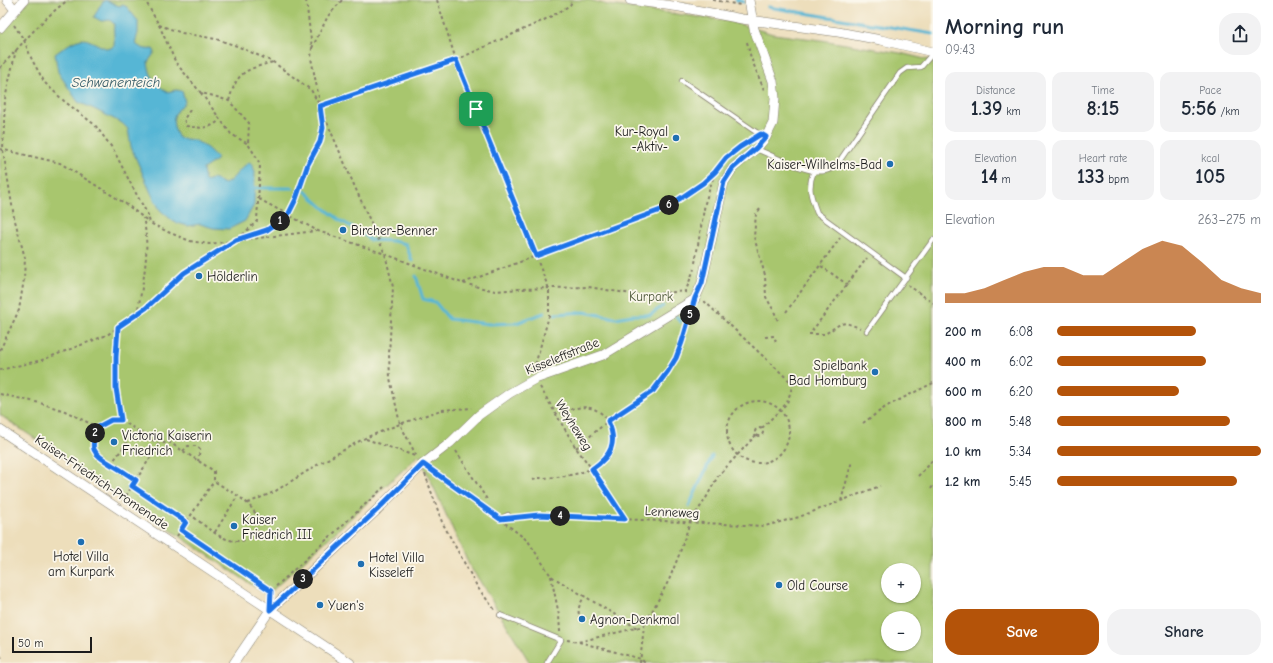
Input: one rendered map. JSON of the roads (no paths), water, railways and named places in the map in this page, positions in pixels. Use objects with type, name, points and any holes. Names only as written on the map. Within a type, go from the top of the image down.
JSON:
[{"type":"street","points":[[7,0],[16,10]]},
{"type":"street","points":[[0,28],[24,0]]},
{"type":"street","points":[[630,0],[680,7],[752,21],[838,32],[933,52]]},
{"type":"street","points":[[749,3],[754,29],[773,81],[775,98],[773,123],[763,135],[756,148]]},
{"type":"street","name":"Kisseleffstraße","points":[[234,663],[270,610],[377,510],[423,464],[450,443],[478,415],[534,376],[603,355],[698,299],[724,182],[733,168],[756,148]]},
{"type":"street","name":"Kaiser-Friedrich-Promenade","points":[[0,430],[350,663]]},
{"type":"lane","points":[[756,148],[801,167],[814,170],[825,171],[836,166],[900,73],[907,68],[921,67],[933,52]]},
{"type":"lane","points":[[682,81],[756,132],[763,135]]},
{"type":"lane","points":[[814,170],[810,181],[812,200],[817,214],[906,278]]},
{"type":"lane","points":[[867,331],[933,240]]},
{"type":"lane","points":[[423,464],[500,519],[508,515]]},
{"type":"lane","points":[[500,615],[561,640],[546,663]]},
{"type":"water","name":"Schwanenteich","points":[[105,0],[119,6],[123,5],[127,7],[138,21],[138,33],[135,43],[143,48],[153,49],[155,52],[148,62],[150,72],[156,83],[167,92],[176,90],[182,91],[185,102],[176,113],[173,120],[177,135],[179,138],[193,140],[200,143],[217,158],[203,169],[205,181],[213,179],[225,184],[250,162],[255,171],[254,205],[245,221],[229,229],[213,228],[200,224],[188,226],[174,222],[160,210],[151,193],[131,147],[128,129],[122,123],[78,102],[58,72],[55,54],[75,41],[84,39],[109,49],[114,46],[114,24],[110,20],[101,21],[94,17],[99,7]]},
{"type":"waterway","points":[[736,0],[744,2]]},
{"type":"waterway","points":[[768,7],[933,34]]},
{"type":"waterway","points":[[254,188],[293,188]]},
{"type":"waterway","points":[[305,191],[324,208],[366,236],[369,240],[393,241],[406,244],[412,261]]},
{"type":"waterway","points":[[416,276],[423,299],[435,302],[449,319],[489,324],[516,323],[544,313]]},
{"type":"waterway","points":[[555,314],[584,312],[616,318],[632,315],[650,315],[663,306]]},
{"type":"waterway","points":[[676,316],[681,322]]},
{"type":"waterway","points":[[689,506],[712,456]]},
{"type":"place","name":"Kur-Royal -Aktiv-","points":[[676,138]]},
{"type":"place","name":"Kaiser-Wilhelms-Bad","points":[[890,164]]},
{"type":"place","name":"Bircher-Benner","points":[[343,230]]},
{"type":"place","name":"Hölderlin","points":[[199,276]]},
{"type":"place","name":"Spielbank Bad Homburg","points":[[875,372]]},
{"type":"place","name":"Victoria Kaiserin Friedrich","points":[[114,442]]},
{"type":"place","name":"Kaiser Friedrich III","points":[[234,526]]},
{"type":"place","name":"Hotel Villa am Kurpark","points":[[81,542]]},
{"type":"place","name":"Hotel Villa Kisseleff","points":[[361,564]]},
{"type":"place","name":"Old Course","points":[[779,585]]},
{"type":"place","name":"Yuen's","points":[[320,605]]},
{"type":"place","name":"Agnon-Denkmal","points":[[582,619]]},
{"type":"park label","name":"Kurpark","points":[[651,296]]}]
